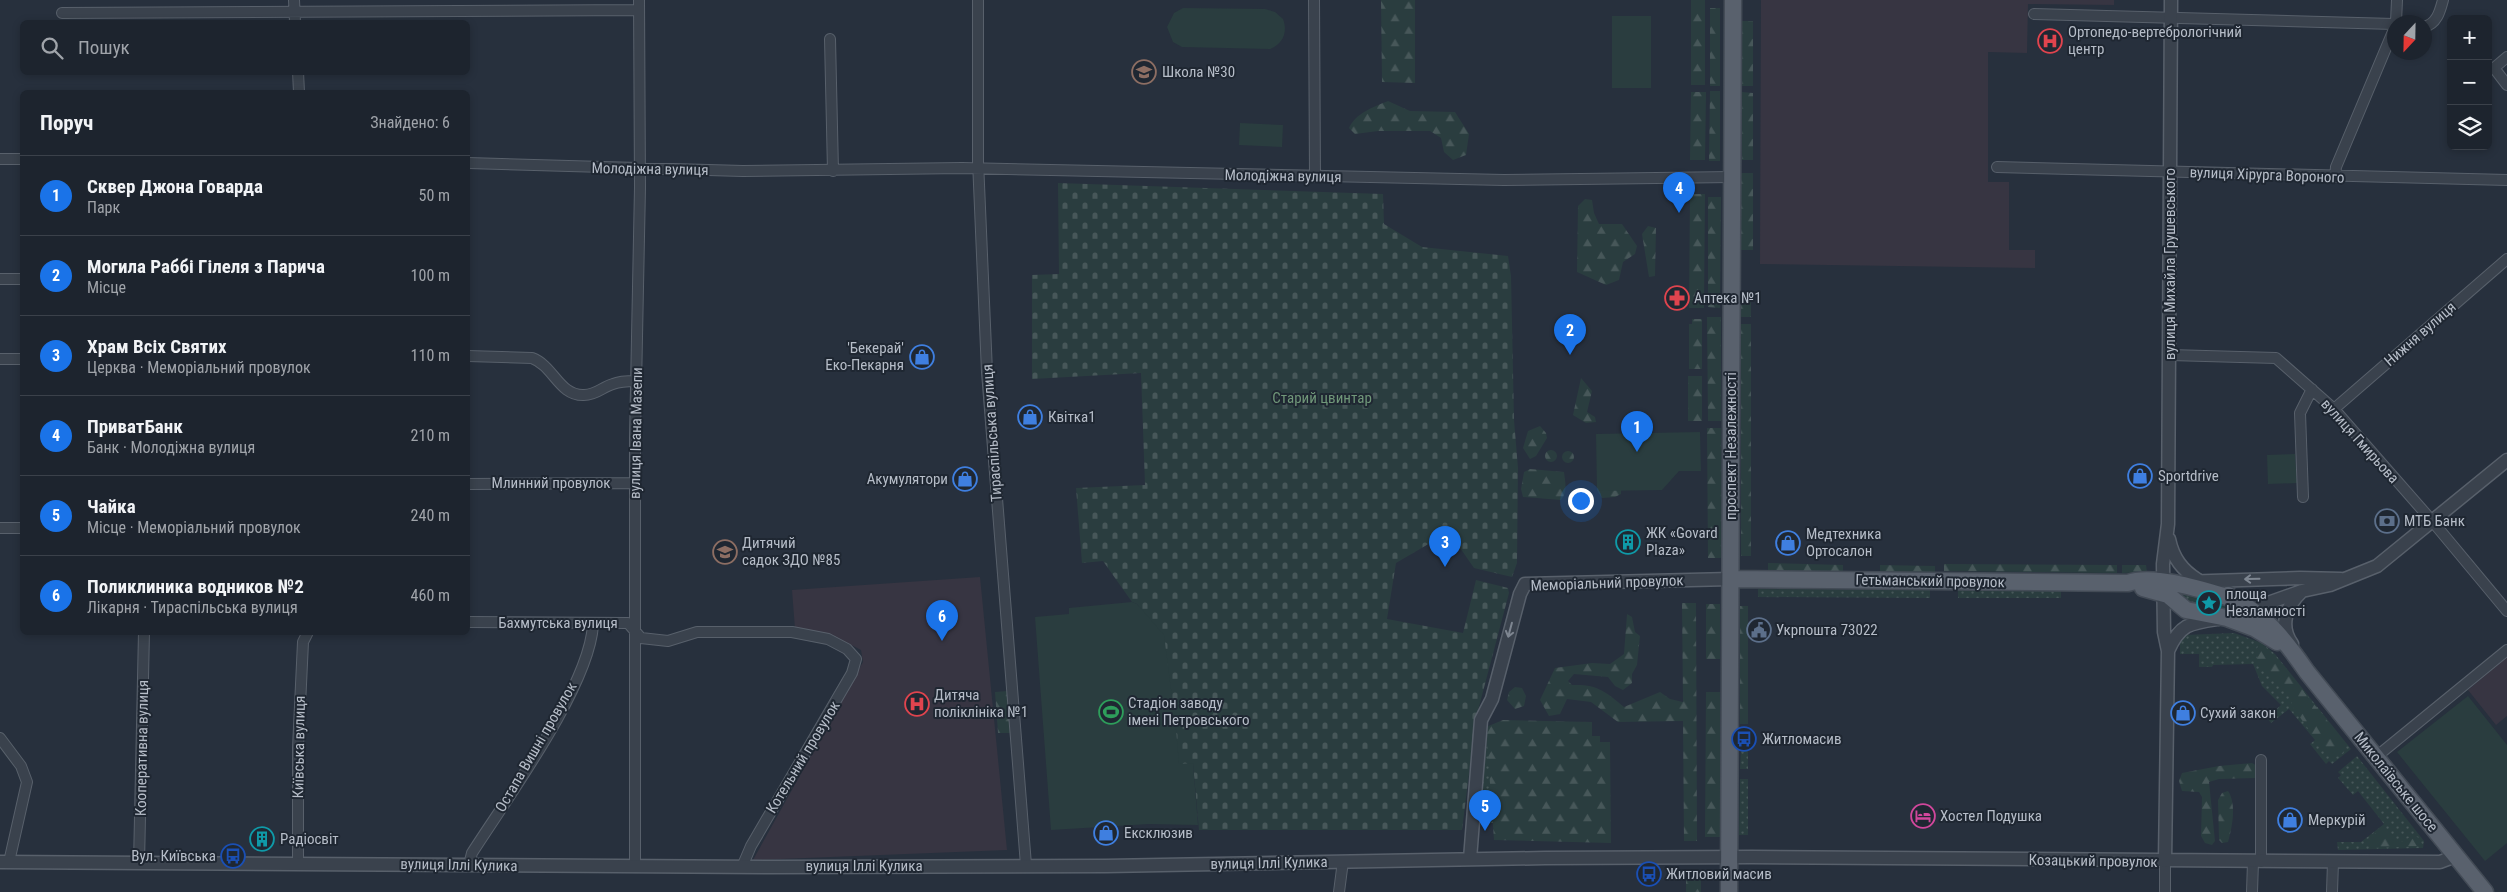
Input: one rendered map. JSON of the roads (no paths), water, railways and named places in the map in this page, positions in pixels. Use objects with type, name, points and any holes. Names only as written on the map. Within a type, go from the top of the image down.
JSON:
[{"type":"main road","name":"проспект Незалежності","points":[[1729,892],[1732,0]]},
{"type":"main road","name":"Гетьманський провулок","points":[[1731,579],[2128,583],[2166,589]]},
{"type":"main road","points":[[2166,589],[2186,610],[2238,611],[2254,628],[2270,636],[2307,672]]},
{"type":"main road","points":[[2166,589],[2238,611],[2276,629],[2307,672]]},
{"type":"main road","name":"Миколаївське шосе","points":[[2307,672],[2485,892]]},
{"type":"street","points":[[294,0],[295,17]]},
{"type":"street","name":"Тираспільська вулиця","points":[[978,0],[978,169],[987,372],[1026,865]]},
{"type":"street","points":[[1314,0],[1315,177]]},
{"type":"street","name":"вулиця Михайла Грушевського","points":[[2168,548],[2171,0]]},
{"type":"street","points":[[2396,15],[2397,0]]},
{"type":"street","points":[[2432,23],[2438,17],[2443,0]]},
{"type":"street","points":[[62,13],[295,17],[639,5]]},
{"type":"street","name":"вулиця Івана Мазепи","points":[[635,866],[635,483],[640,169],[639,5]]},
{"type":"street","points":[[2034,14],[2387,23]]},
{"type":"street","points":[[830,39],[833,171]]},
{"type":"street","points":[[2335,177],[2336,167],[2387,46]]},
{"type":"street","points":[[2507,57],[2494,68],[2507,85]]},
{"type":"street","points":[[298,75],[299,90]]},
{"type":"street","points":[[0,159],[20,159]]},
{"type":"street","name":"Молодіжна вулиця","points":[[470,163],[640,169],[833,171],[978,169],[1504,180],[1732,177]]},
{"type":"street","name":"вулиця Хірурга Вороного","points":[[1997,167],[2507,180]]},
{"type":"street","name":"Нижня вулиця","points":[[2334,409],[2507,259]]},
{"type":"street","points":[[0,279],[20,279]]},
{"type":"street","name":"вулиця Гмирьова","points":[[2170,354],[2276,358],[2334,409],[2433,522],[2507,611]]},
{"type":"street","points":[[470,356],[532,358],[541,361],[567,391],[574,394],[596,394],[611,384],[636,381]]},
{"type":"street","points":[[0,359],[20,358]]},
{"type":"street","points":[[2303,497],[2300,413],[2312,389]]},
{"type":"street","points":[[2168,651],[2174,637],[2184,627],[2196,622],[2302,591],[2330,586],[2377,566],[2507,460]]},
{"type":"street","name":"Млинний провулок","points":[[470,484],[635,483]]},
{"type":"street","points":[[0,528],[20,528]]},
{"type":"street","points":[[2166,589],[2181,567],[2168,548]]},
{"type":"street","points":[[2166,589],[2157,573],[2163,564],[2168,548]]},
{"type":"street","points":[[2165,892],[2168,651],[2164,627],[2168,548]]},
{"type":"street","points":[[2163,564],[2166,589]]},
{"type":"street","points":[[2166,589],[2300,578],[2344,579]]},
{"type":"street","name":"Меморіальний провулок","points":[[1470,859],[1481,720],[1492,699],[1520,594],[1525,584],[1731,579]]},
{"type":"street","points":[[2302,591],[2291,603],[2284,625],[2288,638],[2304,660],[2307,672]]},
{"type":"street","name":"Бахмутська вулиця","points":[[470,622],[628,623],[642,638],[668,640],[697,632],[792,632],[828,639],[847,648]]},
{"type":"street","name":"Остапа Вишні провулок","points":[[469,865],[472,854],[571,693],[592,638],[593,624]]},
{"type":"street","name":"Кооперативна вулиця","points":[[139,863],[144,635]]},
{"type":"street","name":"Київська вулиця","points":[[298,863],[298,748],[303,642],[306,635]]},
{"type":"street","name":"Котельний провулок","points":[[742,867],[750,846],[852,673],[856,659],[847,648]]},
{"type":"street","points":[[2376,757],[2507,650]]},
{"type":"street","points":[[0,738],[21,766],[28,782],[4,862]]},
{"type":"street","points":[[2252,892],[2257,862],[2261,760]]},
{"type":"street","name":"Козацький провулок","points":[[1729,857],[2165,862],[2440,862],[2456,856]]},
{"type":"street","name":"вулиця Іллі Кулика","points":[[4,862],[742,867],[1729,857]]},
{"type":"street","points":[[1339,892],[1343,861]]},
{"type":"street","points":[[2332,892],[2333,862]]},
{"type":"place","name":"Ортопедо-вертебрологічний центр","points":[[2050,41]]},
{"type":"place","name":"Школа №30","points":[[1144,72]]},
{"type":"place","name":"ПриватБанк","points":[[1679,213]]},
{"type":"place","name":"Аптека №1","points":[[1677,298]]},
{"type":"place","name":"Могила Раббі Гілеля з Парича","points":[[1570,355]]},
{"type":"place","name":"'Бекерай' Еко-Пекарня","points":[[922,357]]},
{"type":"place","name":"Квітка1","points":[[1030,417]]},
{"type":"place","name":"Сквер Джона Говарда","points":[[1637,452]]},
{"type":"place","name":"Sportdrive","points":[[2140,476]]},
{"type":"place","name":"Акумулятори","points":[[965,479]]},
{"type":"place","name":"МТБ Банк","points":[[2387,521]]},
{"type":"place","name":"ЖК «Govard Plaza»","points":[[1628,542]]},
{"type":"place","name":"Медтехника Ортосалон","points":[[1788,543]]},
{"type":"place","name":"Дитячий садок ЗДО №85","points":[[725,552]]},
{"type":"place","name":"Храм Всіх Святих","points":[[1445,567]]},
{"type":"place","name":"площа Незламності","points":[[2209,603]]},
{"type":"place","name":"Укрпошта 73022","points":[[1759,630]]},
{"type":"place","name":"Поликлиника водников №2","points":[[942,641]]},
{"type":"place","name":"Дитяча поліклініка №1","points":[[917,704]]},
{"type":"place","name":"Стадіон заводу імені Петровського","points":[[1111,712]]},
{"type":"place","name":"Сухий закон","points":[[2183,713]]},
{"type":"place","name":"Житломасив","points":[[1744,739]]},
{"type":"place","name":"Хостел Подушка","points":[[1923,816]]},
{"type":"place","name":"Меркурій","points":[[2290,820]]},
{"type":"place","name":"Чайка","points":[[1485,831]]},
{"type":"place","name":"Ексклюзив","points":[[1106,833]]},
{"type":"place","name":"Радіосвіт","points":[[262,839]]},
{"type":"place","name":"Вул. Київська","points":[[233,856]]},
{"type":"place","name":"Житловий масив","points":[[1649,874]]},
{"type":"park label","name":"Старий цвинтар","points":[[1322,398]]}]
